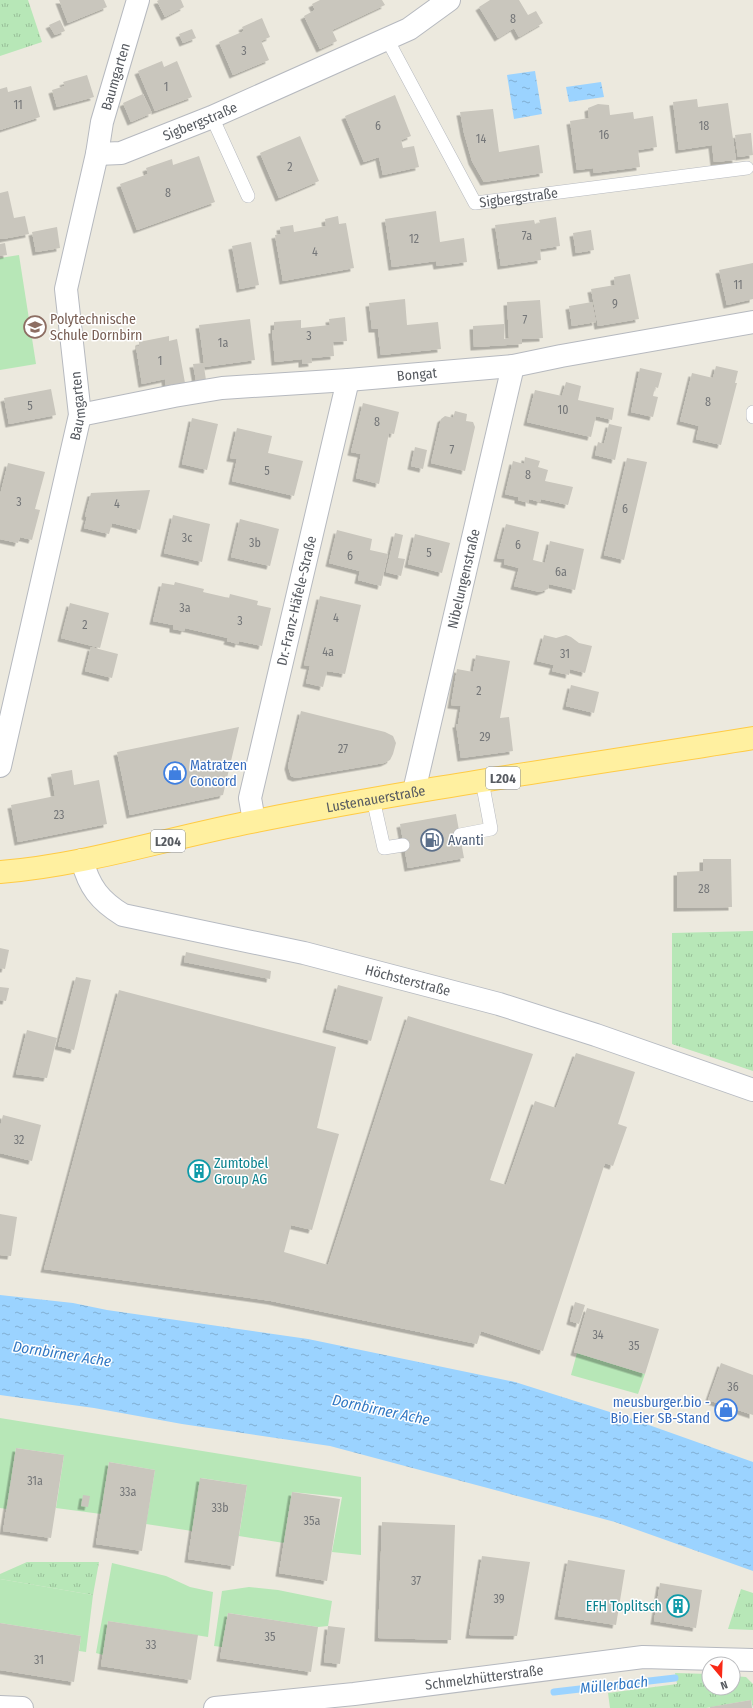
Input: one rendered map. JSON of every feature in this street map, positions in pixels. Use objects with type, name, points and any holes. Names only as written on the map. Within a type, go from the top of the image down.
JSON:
[{"type":"main road","name":"Lustenauerstraße","points":[[0,872],[34,869],[82,860],[254,821],[414,791],[753,738]]},
{"type":"street","name":"Baumgarten","points":[[0,766],[80,415],[66,289],[97,154],[102,122],[138,0]]},
{"type":"street","name":"Sigbergstraße","points":[[97,154],[121,153],[212,116],[409,29],[449,0]]},
{"type":"street","name":"Bongat","points":[[80,415],[222,388],[348,380],[514,366],[561,356],[753,322]]},
{"type":"street","name":"Nibelungenstraße","points":[[414,791],[514,366]]},
{"type":"street","name":"Dr.-Franz-Häfele-Straße","points":[[254,821],[250,798],[348,380]]},
{"type":"street","name":"Höchsterstraße","points":[[82,860],[85,872],[92,887],[108,906],[123,915],[304,953],[499,1004],[596,1035],[753,1090]]},
{"type":"street","name":"Schmelzhütterstraße","points":[[215,1708],[354,1694],[643,1657],[753,1660]]},
{"type":"street","points":[[0,1706],[22,1708]]},
{"type":"lane","name":"Sigbergstraße","points":[[387,39],[475,203],[748,168]]},
{"type":"lane","points":[[212,116],[248,196]]},
{"type":"lane","points":[[460,835],[491,829],[482,781]]},
{"type":"lane","points":[[373,799],[384,848],[403,844]]},
{"type":"green space","points":[[0,0],[28,0],[42,42],[0,56]]},
{"type":"green space","points":[[19,255],[36,364],[0,370],[0,258]]},
{"type":"green space","points":[[753,931],[753,1071],[672,1044],[672,933]]},
{"type":"green space","points":[[577,1353],[645,1374],[638,1394],[571,1375]]},
{"type":"green space","points":[[0,1418],[361,1477],[361,1555],[332,1552],[342,1497],[292,1492],[284,1543],[239,1536],[247,1485],[201,1478],[192,1531],[146,1524],[155,1470],[109,1462],[101,1514],[56,1508],[64,1455],[16,1448],[7,1509],[0,1508]]},
{"type":"green space","points":[[27,1562],[99,1562],[93,1595],[0,1579],[0,1574]]},
{"type":"green space","points":[[112,1563],[166,1576],[190,1587],[213,1592],[208,1637],[108,1621],[103,1655],[96,1653]]},
{"type":"green space","points":[[0,1579],[93,1595],[86,1652],[79,1651],[81,1636],[0,1623]]},
{"type":"green space","points":[[249,1587],[278,1590],[332,1601],[328,1626],[318,1627],[228,1613],[222,1647],[214,1646],[222,1591]]},
{"type":"green space","points":[[741,1589],[753,1593],[753,1630],[728,1629]]},
{"type":"green space","points":[[675,1673],[701,1674],[701,1696],[741,1696],[741,1677],[746,1677],[753,1684],[753,1708],[751,1700],[706,1708],[610,1708],[608,1693],[677,1684]]},
{"type":"water","points":[[535,71],[542,114],[514,119],[507,75]]},
{"type":"water","points":[[601,82],[604,97],[569,102],[566,87]]},
{"type":"water","name":"Dornbirner Ache","points":[[0,1295],[73,1303],[107,1310],[308,1339],[515,1382],[632,1419],[753,1462],[753,1571],[615,1522],[330,1446],[182,1424],[94,1408],[0,1395]]},
{"type":"building","points":[[59,0],[104,0],[107,7],[68,23]]},
{"type":"building","points":[[181,0],[184,7],[165,17],[157,1]]},
{"type":"building","points":[[320,0],[382,0],[385,5],[332,30],[337,41],[320,49],[304,16],[315,10],[312,4]]},
{"type":"building","points":[[490,0],[519,0],[528,15],[536,11],[543,23],[519,37],[514,28],[498,38],[479,7]]},
{"type":"building","points":[[262,18],[270,37],[261,41],[269,60],[233,75],[219,42],[244,31],[242,27]]},
{"type":"building","points":[[60,20],[65,31],[55,35],[49,25]]},
{"type":"building","points":[[192,29],[196,38],[183,43],[179,34]]},
{"type":"building","points":[[162,61],[164,67],[177,61],[192,97],[155,111],[138,71]]},
{"type":"building","points":[[87,75],[94,97],[57,107],[52,90],[65,86],[63,82]]},
{"type":"building","points":[[31,86],[40,117],[0,130],[0,89],[7,87],[8,92]]},
{"type":"building","points":[[143,94],[152,113],[131,122],[123,103]]},
{"type":"building","points":[[395,95],[411,136],[401,140],[403,148],[414,146],[419,167],[383,175],[379,157],[364,162],[345,116]]},
{"type":"building","points":[[697,99],[698,107],[728,103],[736,160],[714,162],[712,145],[679,150],[673,102]]},
{"type":"building","points":[[598,104],[609,105],[610,115],[633,112],[634,119],[653,116],[657,147],[638,150],[640,167],[594,173],[593,168],[577,170],[570,121],[589,118],[588,108]]},
{"type":"building","points":[[493,109],[499,152],[539,145],[543,173],[484,182],[472,161],[460,112]]},
{"type":"building","points":[[751,133],[753,155],[738,157],[735,135]]},
{"type":"building","points":[[300,136],[319,181],[279,198],[260,153]]},
{"type":"building","points":[[199,156],[215,202],[137,230],[120,184],[148,174],[146,168],[172,159],[173,165]]},
{"type":"building","points":[[8,191],[14,218],[25,216],[29,234],[0,239],[0,193]]},
{"type":"building","points":[[436,211],[440,242],[464,238],[467,262],[437,266],[436,261],[392,267],[385,219]]},
{"type":"building","points":[[338,216],[339,224],[346,223],[354,268],[283,281],[275,235],[281,234],[280,227],[293,225],[294,232],[326,226],[325,219]]},
{"type":"building","points":[[556,217],[560,246],[540,249],[541,260],[501,266],[495,225],[534,220],[535,224],[540,223],[539,220]]},
{"type":"building","points":[[57,227],[60,248],[36,252],[32,232]]},
{"type":"building","points":[[591,230],[594,250],[576,253],[573,233]]},
{"type":"building","points":[[251,242],[259,285],[240,289],[232,246]]},
{"type":"building","points":[[5,243],[7,255],[0,256],[0,244]]},
{"type":"building","points":[[753,263],[753,299],[727,305],[719,270]]},
{"type":"building","points":[[630,274],[639,319],[598,326],[591,289],[615,285],[614,277]]},
{"type":"building","points":[[405,299],[407,325],[438,322],[441,349],[381,355],[378,329],[372,329],[369,303]]},
{"type":"building","points":[[540,300],[543,338],[522,339],[522,344],[474,347],[473,326],[504,324],[504,339],[509,338],[507,302]]},
{"type":"building","points":[[592,302],[596,322],[572,326],[569,306]]},
{"type":"building","points":[[345,317],[347,341],[333,342],[334,356],[311,358],[312,363],[302,364],[302,359],[275,362],[272,330],[274,330],[274,322],[301,320],[301,328],[330,325],[329,319]]},
{"type":"building","points":[[250,319],[255,360],[204,367],[206,380],[196,381],[193,364],[204,363],[199,325]]},
{"type":"building","points":[[169,336],[169,341],[177,339],[185,383],[166,386],[165,379],[142,384],[136,347],[139,346],[139,342]]},
{"type":"building","points":[[716,366],[738,371],[735,383],[737,383],[721,445],[696,439],[699,426],[680,421],[692,373],[713,378]]},
{"type":"building","points":[[640,368],[662,373],[658,388],[655,387],[653,396],[658,397],[653,417],[631,412]]},
{"type":"building","points":[[566,382],[581,386],[578,400],[614,408],[612,420],[596,416],[591,437],[527,422],[535,390],[562,396]]},
{"type":"building","points":[[51,389],[56,415],[9,424],[4,398]]},
{"type":"building","points":[[363,403],[399,412],[394,434],[389,433],[379,484],[356,478],[361,454],[351,452]]},
{"type":"building","points":[[455,411],[467,414],[466,421],[473,422],[475,427],[465,471],[431,463],[441,419],[445,416],[453,418]]},
{"type":"building","points":[[192,418],[218,424],[207,470],[182,464]]},
{"type":"building","points":[[609,424],[622,427],[615,460],[595,455],[598,442],[604,444]]},
{"type":"building","points":[[237,428],[272,436],[268,453],[303,461],[294,496],[232,481],[237,459],[230,458]]},
{"type":"building","points":[[415,447],[427,450],[423,469],[411,466]]},
{"type":"building","points":[[525,457],[540,461],[538,467],[548,470],[545,481],[573,487],[568,505],[541,499],[540,502],[529,499],[529,503],[518,500],[518,497],[505,494],[513,461],[524,464]]},
{"type":"building","points":[[627,458],[647,462],[624,560],[604,555]]},
{"type":"building","points":[[8,463],[45,472],[35,509],[40,510],[32,540],[20,537],[18,543],[0,539],[0,495]]},
{"type":"building","points":[[150,490],[140,530],[112,523],[109,534],[84,528],[87,517],[85,516],[91,493]]},
{"type":"building","points":[[173,515],[210,524],[202,562],[164,553]]},
{"type":"building","points":[[240,519],[279,529],[270,566],[231,557]]},
{"type":"building","points":[[506,524],[539,532],[533,560],[545,563],[550,541],[584,549],[575,590],[549,584],[548,589],[540,592],[514,586],[519,568],[504,564],[505,559],[497,558]]},
{"type":"building","points":[[337,530],[372,539],[370,550],[388,554],[381,586],[358,580],[360,571],[329,563]]},
{"type":"building","points":[[395,533],[403,535],[398,558],[405,559],[401,576],[386,572]]},
{"type":"building","points":[[415,534],[450,543],[442,573],[408,564]]},
{"type":"building","points":[[175,582],[204,589],[203,592],[229,598],[230,594],[258,601],[257,605],[271,608],[262,646],[239,641],[238,644],[227,641],[228,638],[185,628],[184,631],[173,629],[173,625],[153,621],[162,583],[174,585]]},
{"type":"building","points":[[320,596],[361,605],[345,674],[327,671],[323,687],[306,683],[310,666],[304,665]]},
{"type":"building","points":[[70,603],[109,613],[100,648],[61,638]]},
{"type":"building","points":[[544,635],[556,638],[566,635],[579,643],[592,646],[585,673],[570,669],[569,675],[552,671],[554,665],[537,661]]},
{"type":"building","points":[[91,647],[118,654],[112,678],[85,671]]},
{"type":"building","points":[[476,655],[510,661],[500,718],[509,717],[513,751],[461,758],[456,724],[458,724],[461,706],[451,705],[457,669],[473,672]]},
{"type":"building","points":[[571,685],[599,692],[594,713],[566,706]]},
{"type":"building","points":[[301,711],[385,732],[393,736],[396,743],[390,760],[384,763],[296,778],[291,776],[288,766]]},
{"type":"building","name":"Matratzen Concord","points":[[239,727],[223,795],[130,815],[117,752]]},
{"type":"building","points":[[72,770],[74,785],[99,780],[107,824],[18,842],[11,805],[55,796],[51,774]]},
{"type":"building","name":"Avanti","points":[[456,814],[464,858],[408,868],[400,824]]},
{"type":"building","points":[[703,859],[731,859],[732,907],[677,908],[677,872],[703,871]]},
{"type":"building","points":[[0,948],[9,950],[5,969],[0,968]]},
{"type":"building","points":[[186,952],[271,971],[270,979],[184,962]]},
{"type":"building","points":[[76,977],[91,980],[74,1050],[58,1046]]},
{"type":"building","points":[[338,985],[383,997],[371,1041],[326,1029]]},
{"type":"building","points":[[0,987],[9,988],[6,1001],[0,1000]]},
{"type":"building","name":"Zumtobel Group AG","points":[[119,990],[336,1047],[317,1128],[339,1134],[312,1230],[291,1225],[284,1252],[328,1265],[408,1016],[533,1054],[490,1180],[506,1185],[535,1101],[556,1108],[576,1053],[635,1072],[618,1124],[627,1127],[613,1166],[605,1163],[543,1351],[481,1331],[477,1344],[271,1301],[44,1269]]},
{"type":"building","points":[[27,1030],[57,1038],[47,1078],[16,1074]]},
{"type":"building","points":[[3,1115],[41,1125],[32,1161],[0,1153],[0,1127]]},
{"type":"building","points":[[0,1214],[17,1217],[11,1256],[0,1255]]},
{"type":"building","points":[[575,1302],[585,1305],[579,1324],[570,1321]]},
{"type":"building","points":[[587,1308],[659,1329],[645,1374],[574,1352]]},
{"type":"building","points":[[721,1363],[753,1375],[753,1415],[708,1400]]},
{"type":"building","points":[[16,1448],[64,1455],[51,1538],[3,1531]]},
{"type":"building","points":[[109,1462],[155,1470],[142,1551],[96,1544]]},
{"type":"building","points":[[200,1478],[247,1485],[234,1566],[188,1559]]},
{"type":"building","points":[[292,1492],[340,1499],[327,1581],[279,1573]]},
{"type":"building","points":[[83,1495],[90,1496],[88,1507],[81,1506]]},
{"type":"building","points":[[382,1522],[455,1525],[451,1640],[378,1638]]},
{"type":"building","points":[[482,1556],[530,1562],[517,1636],[469,1635]]},
{"type":"building","points":[[568,1560],[625,1570],[616,1625],[558,1616]]},
{"type":"building","name":"EFH Toplitsch","points":[[660,1583],[702,1590],[696,1628],[654,1621]]},
{"type":"building","points":[[228,1613],[318,1627],[311,1672],[220,1658]]},
{"type":"building","points":[[108,1621],[198,1635],[191,1680],[101,1666]]},
{"type":"building","points":[[0,1623],[81,1636],[74,1682],[0,1670]]},
{"type":"building","points":[[328,1626],[345,1628],[340,1664],[324,1662]]},
{"type":"building","points":[[751,1700],[752,1708],[710,1708],[710,1707]]},
{"type":"waterway","name":"Müllerbach","points":[[554,1692],[675,1678]]},
{"type":"place","name":"Polytechnische Schule Dornbirn","points":[[35,327]]},
{"type":"place","name":"Matratzen Concord","points":[[175,773]]},
{"type":"place","name":"Avanti","points":[[432,840]]},
{"type":"place","name":"Zumtobel Group AG","points":[[199,1171]]},
{"type":"place","name":"meusburger.bio - Bio Eier SB-Stand","points":[[726,1410]]},
{"type":"place","name":"EFH Toplitsch","points":[[678,1606]]}]
